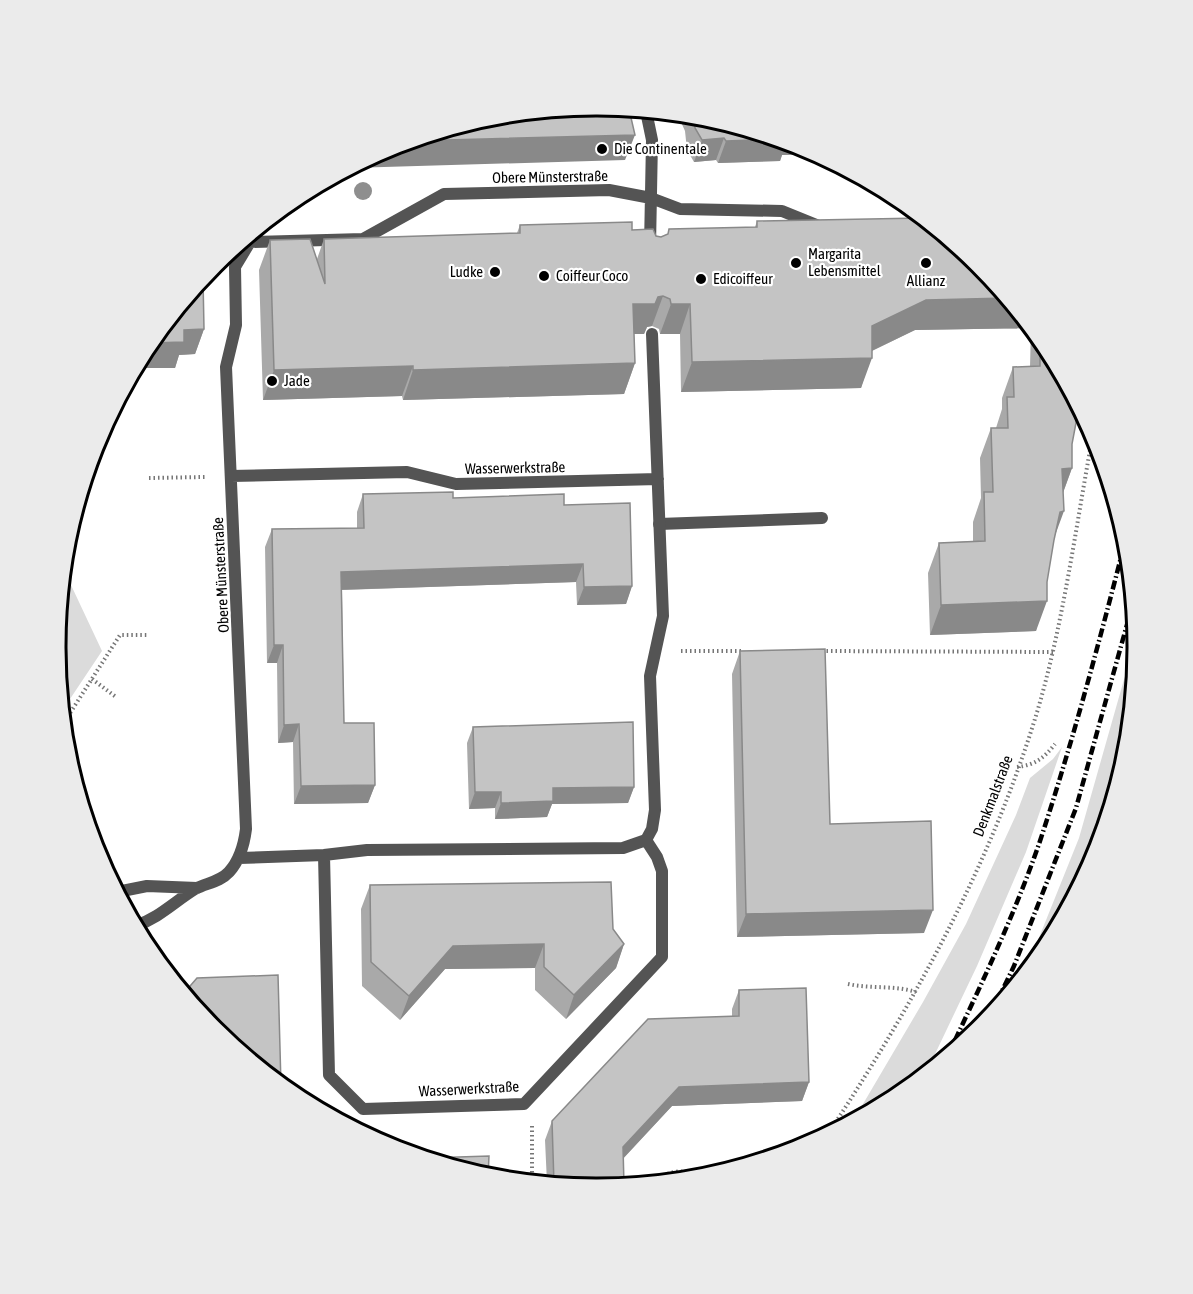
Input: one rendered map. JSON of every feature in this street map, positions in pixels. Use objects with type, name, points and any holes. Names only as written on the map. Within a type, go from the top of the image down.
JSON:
[{"type":"street","points":[[648,119],[652,140],[650,259]]},
{"type":"street","name":"Obere Münsterstraße","points":[[257,240],[363,239],[444,194],[609,190],[651,198],[680,209],[782,211],[821,227],[833,227]]},
{"type":"street","name":"Obere Münsterstraße","points":[[144,924],[153,920],[197,888],[215,882],[228,873],[239,858],[246,829],[226,367],[236,325],[235,267],[242,253]]},
{"type":"street","points":[[239,858],[324,855],[367,850],[623,848],[646,840],[652,829],[655,810],[650,676],[663,616],[652,334]]},
{"type":"street","name":"Wasserwerkstraße","points":[[231,476],[407,472],[456,484],[658,479]]},
{"type":"street","points":[[659,524],[822,518]]},
{"type":"street","name":"Wasserwerkstraße","points":[[324,855],[328,1075],[363,1109],[524,1104],[662,957],[662,870],[646,840]]},
{"type":"street","name":"Obere Münsterstraße","points":[[125,890],[147,886],[197,888]]},
{"type":"path","name":"Denkmalstraße","points":[[837,1120],[916,992],[964,902],[1017,767],[1037,710],[1053,652],[1090,451]]},
{"type":"path","points":[[149,478],[231,476]]},
{"type":"path","points":[[71,712],[120,635],[147,635]]},
{"type":"path","points":[[657,651],[750,651]]},
{"type":"path","points":[[820,651],[1053,652]]},
{"type":"path","points":[[92,679],[116,697]]},
{"type":"path","points":[[1017,767],[1031,765],[1046,756],[1055,744]]},
{"type":"path","points":[[848,984],[862,987],[900,987],[916,992]]},
{"type":"path","points":[[524,1104],[532,1119],[532,1173]]},
{"type":"shaded area","points":[[70,584],[102,651],[69,700],[66,647]]},
{"type":"shaded area","points":[[1126,671],[1117,750],[1099,818],[1072,882],[1036,944],[1079,838]]},
{"type":"shaded area","points":[[1062,747],[1026,852],[977,966],[934,1055],[891,1088],[862,1106],[966,924],[1016,815],[1030,778],[1053,759]]},
{"type":"building","points":[[596,116],[631,118],[635,135],[442,140],[527,121]]},
{"type":"building","points":[[695,126],[700,127],[751,140],[726,141],[724,138],[702,140]]},
{"type":"building","points":[[908,218],[946,248],[996,298],[926,300],[872,326],[872,358],[692,362],[690,304],[671,304],[670,299],[663,296],[658,297],[655,304],[633,304],[635,363],[413,370],[413,366],[274,370],[270,240],[310,239],[325,284],[324,239],[520,233],[520,225],[632,222],[632,230],[653,229],[656,236],[661,237],[668,234],[669,229],[757,227],[757,221]]},
{"type":"building","points":[[203,291],[204,329],[184,330],[184,342],[162,343]]},
{"type":"building","points":[[1040,355],[1076,421],[1072,444],[1072,468],[1062,469],[1064,511],[1060,512],[1054,540],[1047,582],[1047,601],[941,605],[939,543],[985,541],[984,492],[993,492],[991,428],[1008,428],[1007,397],[1014,397],[1013,367],[1040,366]]},
{"type":"building","points":[[453,492],[453,498],[564,494],[564,505],[630,503],[632,586],[584,587],[583,564],[341,572],[344,723],[374,723],[375,785],[301,786],[299,724],[284,725],[283,645],[274,645],[272,529],[364,528],[363,494]]},
{"type":"building","points":[[825,649],[830,824],[931,821],[933,910],[746,914],[740,651]]},
{"type":"building","points":[[633,722],[634,787],[553,788],[553,801],[501,803],[501,792],[475,792],[473,727]]},
{"type":"building","points":[[611,882],[613,929],[624,944],[574,995],[544,967],[544,944],[453,946],[409,996],[371,962],[370,885]]},
{"type":"building","points":[[278,975],[281,1073],[247,1046],[198,997],[190,987],[197,978]]},
{"type":"building","points":[[806,988],[809,1082],[679,1087],[623,1147],[624,1176],[596,1178],[554,1175],[552,1121],[648,1019],[739,1016],[739,990]]},
{"type":"building","points":[[489,1156],[489,1166],[459,1159],[453,1157]]},
{"type":"railway","points":[[957,1036],[1009,922],[1040,841],[1075,728],[1120,562]]},
{"type":"railway","points":[[1005,985],[1076,808],[1126,627]]},
{"type":"place","name":"Die Continentale","points":[[602,149]]},
{"type":"place","name":"Margarita Lebensmittel","points":[[796,263]]},
{"type":"place","name":"Allianz","points":[[926,263]]},
{"type":"place","name":"Ludke","points":[[495,272]]},
{"type":"place","name":"Coiffeur Coco","points":[[544,276]]},
{"type":"place","name":"Edicoiffeur","points":[[701,279]]},
{"type":"place","name":"Jade","points":[[272,381]]}]
